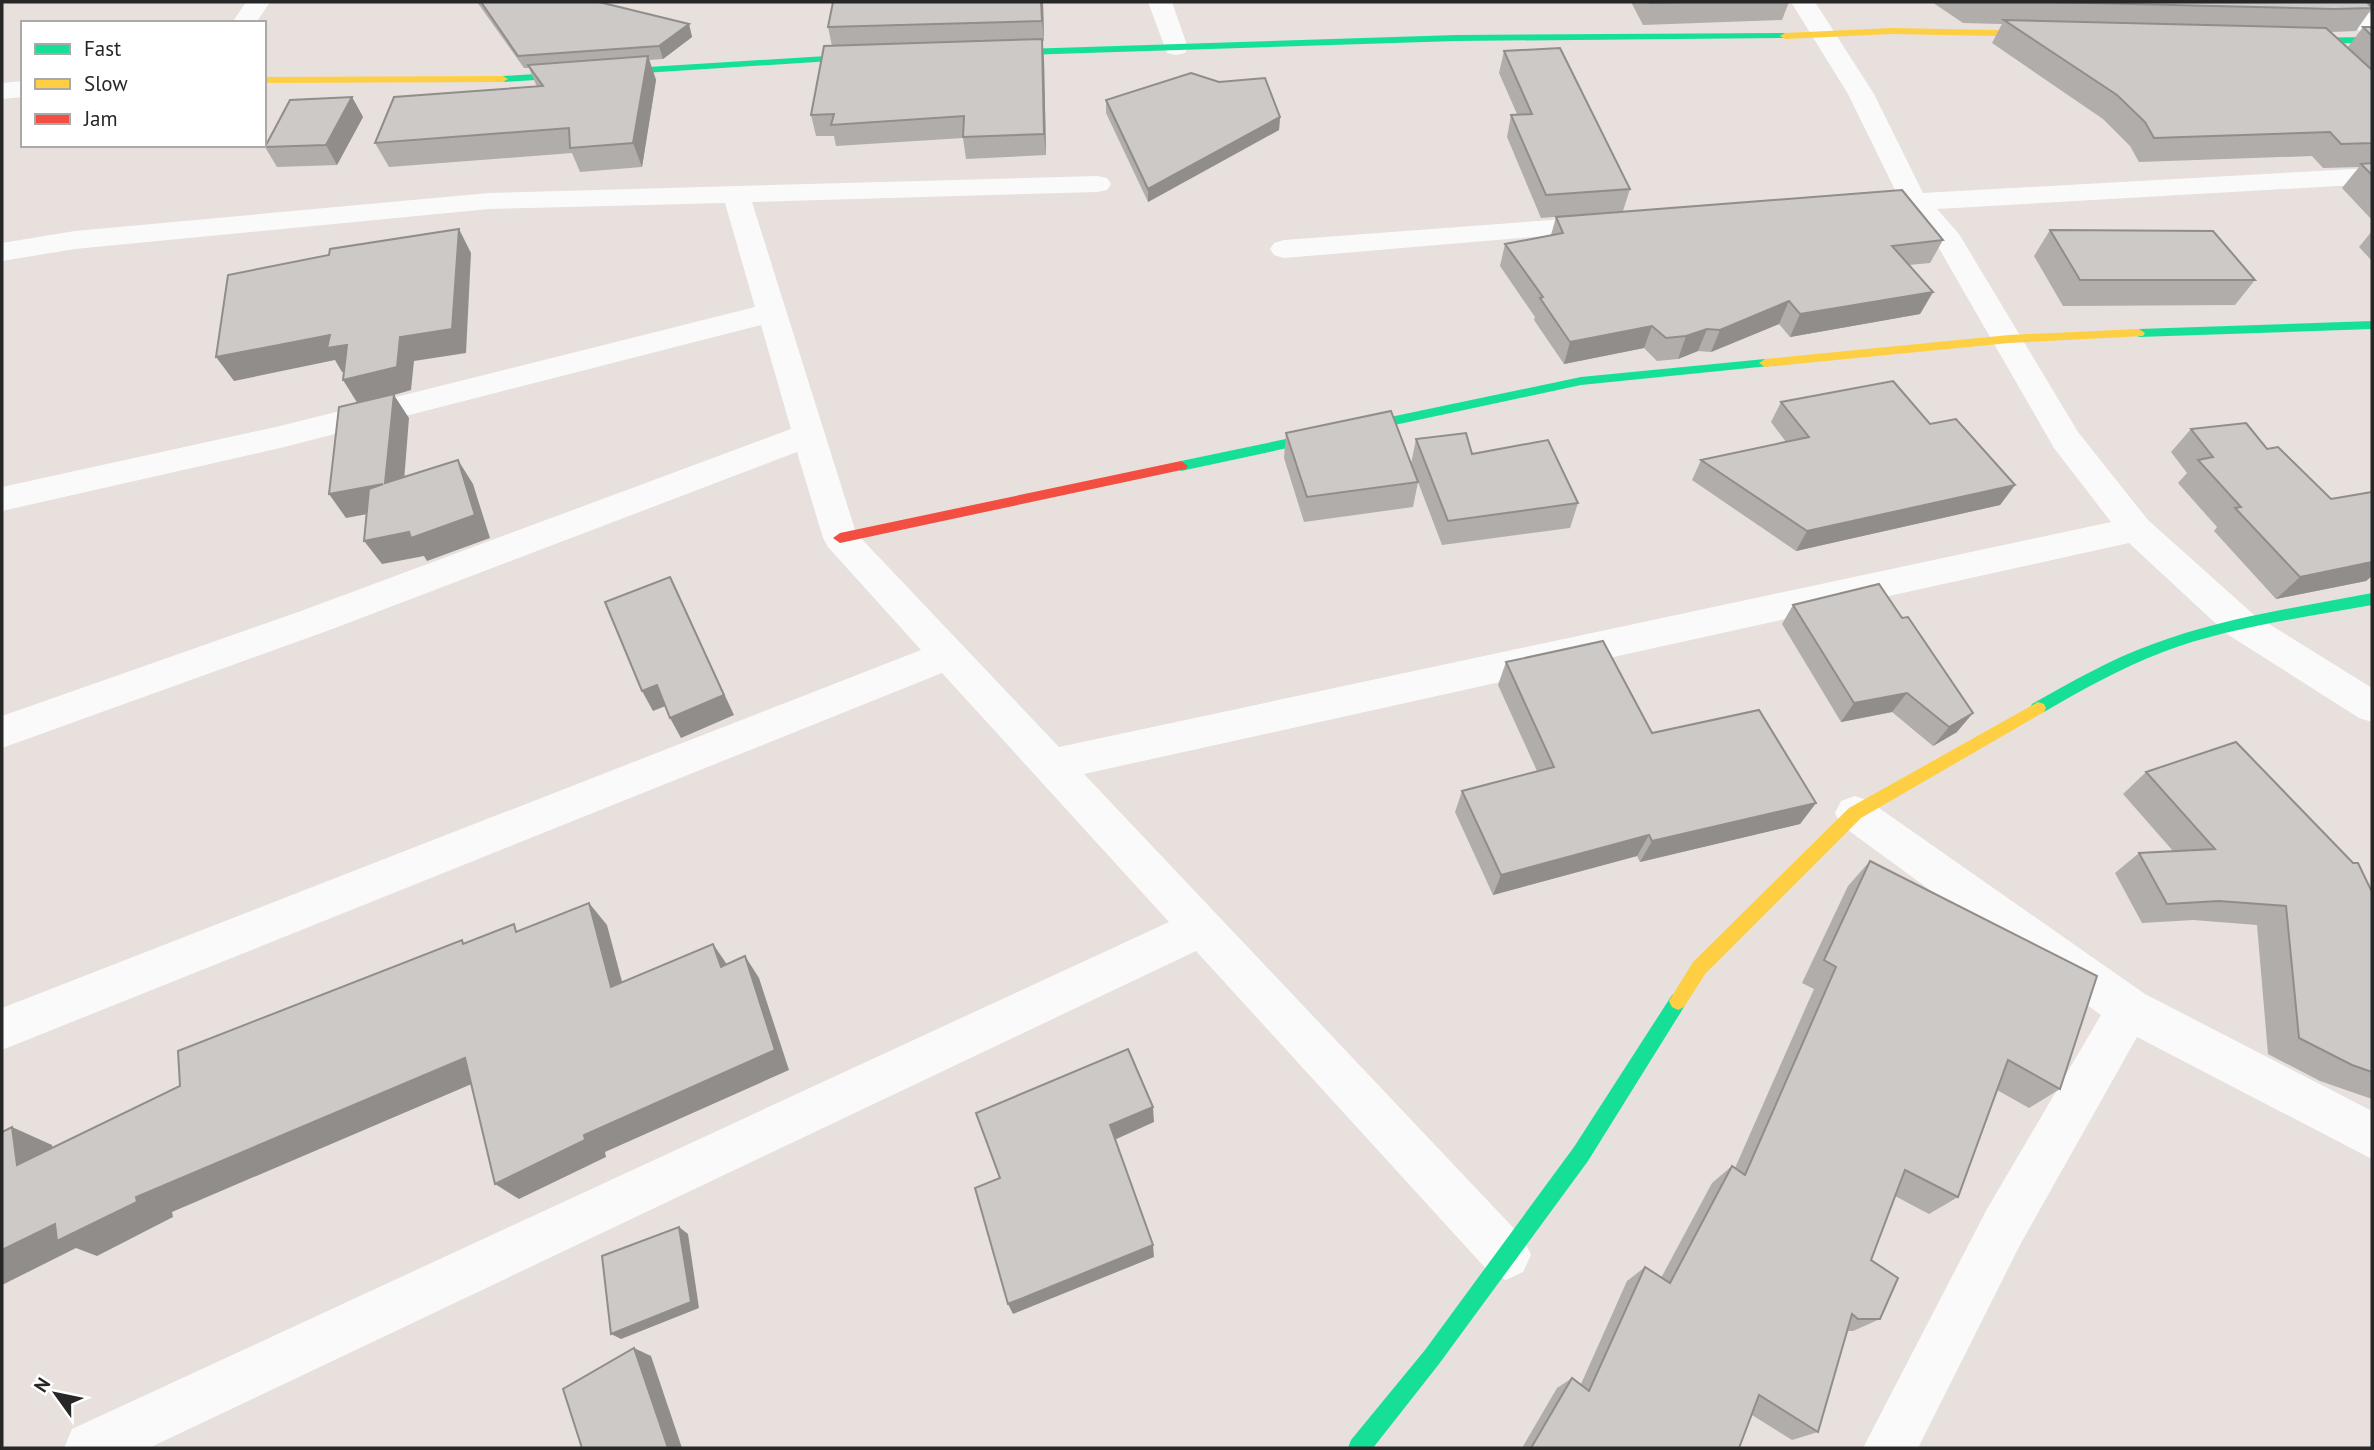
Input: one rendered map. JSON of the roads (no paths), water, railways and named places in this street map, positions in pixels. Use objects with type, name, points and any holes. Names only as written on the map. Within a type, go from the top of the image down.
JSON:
[{"type":"street","points":[[245,21],[258,2]]},
{"type":"street","points":[[1160,2],[1176,48]]},
{"type":"street","points":[[1803,2],[1861,94],[1913,200],[1945,234],[2066,440],[2136,529],[2240,624],[2372,707]]},
{"type":"street","points":[[2345,2],[2372,30]]},
{"type":"street","points":[[978,53],[1457,38],[1824,36],[1892,31],[2067,34]]},
{"type":"street","points":[[2267,40],[2372,40]]},
{"type":"street","points":[[2318,42],[2345,67]]},
{"type":"street","points":[[266,79],[528,79],[700,65],[895,55]]},
{"type":"street","points":[[2,91],[21,89]]},
{"type":"street","points":[[1831,207],[1913,200],[2372,176]]},
{"type":"street","points":[[2,252],[75,240],[489,201],[1097,184]]},
{"type":"street","points":[[736,194],[840,538],[1506,1255]]},
{"type":"street","points":[[1284,249],[1626,223]]},
{"type":"street","points":[[2,499],[281,437],[771,313]]},
{"type":"street","points":[[840,538],[1581,381],[2009,339],[2311,325],[2372,325]]},
{"type":"street","points":[[2,732],[85,700],[314,621],[809,435]]},
{"type":"street","points":[[1050,765],[2136,529]]},
{"type":"street","points":[[1359,1448],[1432,1357],[1581,1154],[1699,968],[1855,813],[2073,688],[2158,648],[2240,624],[2372,599]]},
{"type":"street","points":[[2,1029],[948,655]]},
{"type":"street","points":[[1855,813],[2129,1009],[2372,1136]]},
{"type":"street","points":[[91,1448],[1202,927]]},
{"type":"street","points":[[1890,1448],[2004,1226],[2129,1009]]}]
